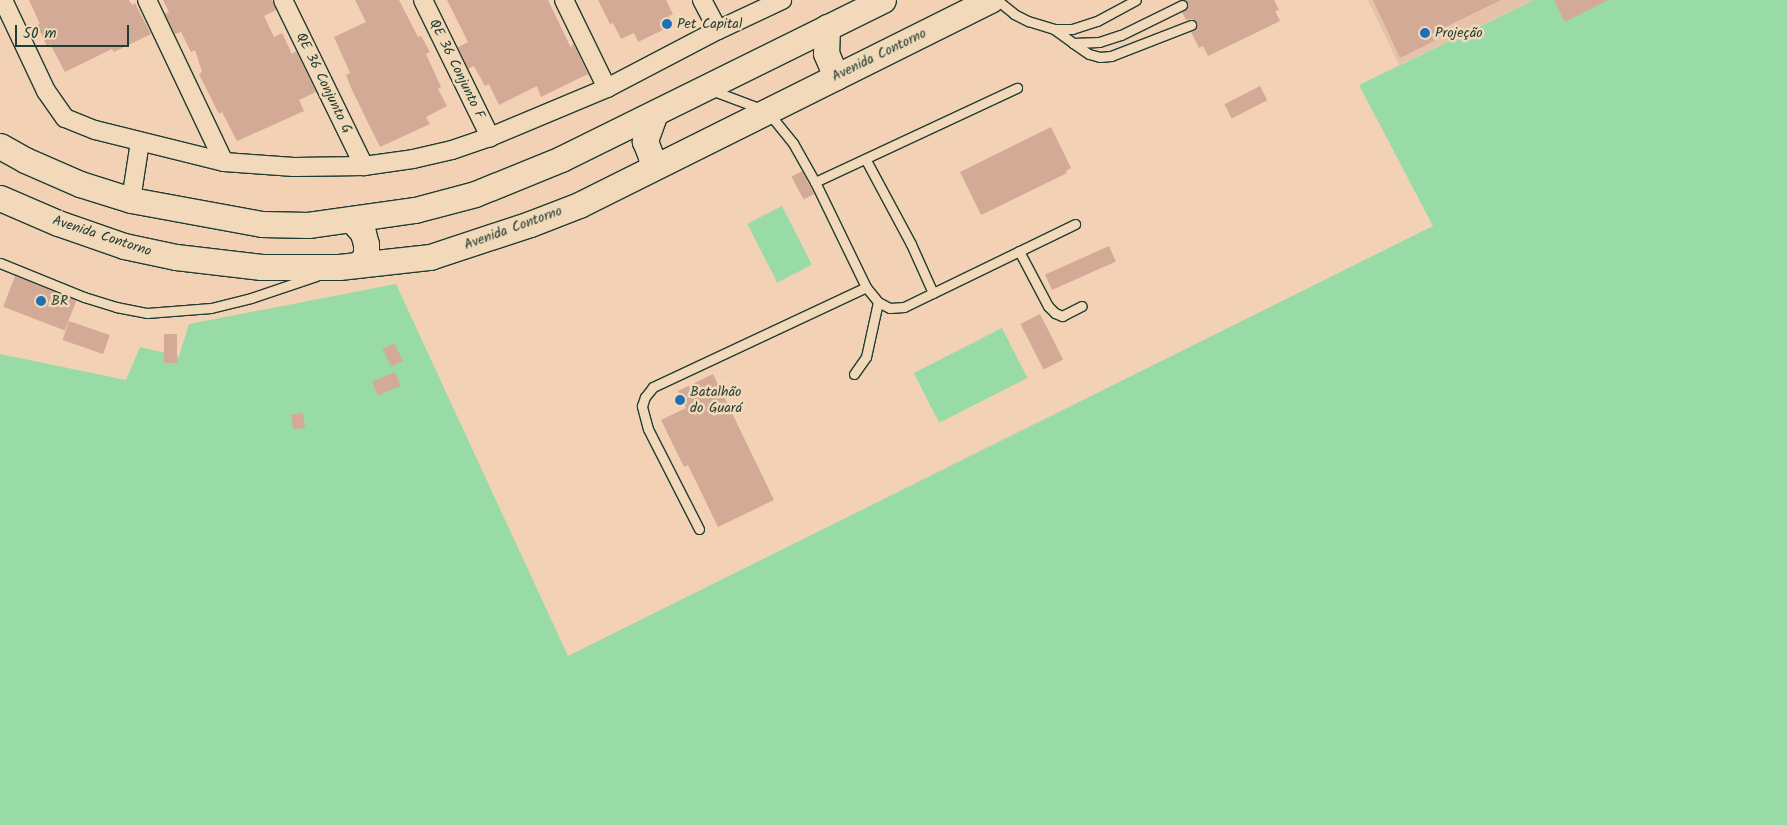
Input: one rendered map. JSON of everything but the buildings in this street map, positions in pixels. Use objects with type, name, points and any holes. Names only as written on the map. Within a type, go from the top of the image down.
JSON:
[{"type":"main road","points":[[0,146],[25,160],[80,184],[131,200],[262,224],[308,225],[415,210],[475,194],[561,159],[883,0]]},
{"type":"main road","name":"Avenida Contorno","points":[[0,198],[58,223],[124,246],[176,258],[261,267],[347,266],[430,257],[486,239],[579,204],[988,1]]},
{"type":"main road","points":[[828,27],[826,53],[836,77]]},
{"type":"main road","points":[[655,113],[645,141],[651,157],[658,164]]},
{"type":"main road","points":[[347,266],[362,262],[366,254],[363,233],[351,219]]},
{"type":"street","points":[[3,0],[46,91],[65,118],[95,130],[224,162],[294,167],[364,166],[421,158],[490,137],[607,88],[718,30],[782,0]]},
{"type":"street","points":[[147,0],[224,162]]},
{"type":"street","name":"QE 36 Conjunto G","points":[[283,0],[364,166]]},
{"type":"street","name":"QE 36 Conjunto F","points":[[423,0],[490,137]]},
{"type":"street","points":[[564,0],[607,88]]},
{"type":"street","points":[[702,0],[718,30]]},
{"type":"street","points":[[131,200],[140,142]]},
{"type":"lane","points":[[988,1],[1028,21],[1054,29],[1072,29],[1084,26],[1136,0]]},
{"type":"lane","points":[[1073,43],[1110,39],[1182,5]]},
{"type":"lane","points":[[1054,29],[1089,54],[1100,57],[1111,56],[1191,25]]},
{"type":"lane","points":[[704,88],[767,111],[793,143],[815,182],[866,287],[878,302],[890,308],[904,307],[1075,224]]},
{"type":"lane","points":[[815,182],[866,160],[1017,88]]},
{"type":"lane","points":[[866,160],[911,244],[933,293]]},
{"type":"lane","points":[[1019,251],[1048,306],[1055,313],[1062,316],[1082,306]]},
{"type":"lane","points":[[0,263],[84,297],[116,307],[147,313],[210,308],[251,298],[347,266]]},
{"type":"lane","points":[[699,529],[648,429],[642,406],[645,397],[653,387],[866,287]]},
{"type":"lane","points":[[854,374],[866,357],[878,302]]},
{"type":"shaded area","name":"Projeção","points":[[1368,0],[1534,0],[1399,65]]},
{"type":"green space","points":[[1534,0],[1787,0],[1787,825],[0,825],[0,354],[126,380],[140,347],[179,356],[189,324],[396,284],[568,656],[1433,226],[1359,85]]},
{"type":"green space","points":[[782,206],[812,265],[777,283],[747,224]]},
{"type":"green space","points":[[1002,328],[1027,378],[939,423],[914,373]]},
{"type":"place","name":"Pet Capital","points":[[667,24]]},
{"type":"place","name":"Projeção","points":[[1425,33]]},
{"type":"place","name":"BR","points":[[41,301]]},
{"type":"place","name":"Batalhão do Guará","points":[[680,400]]}]
